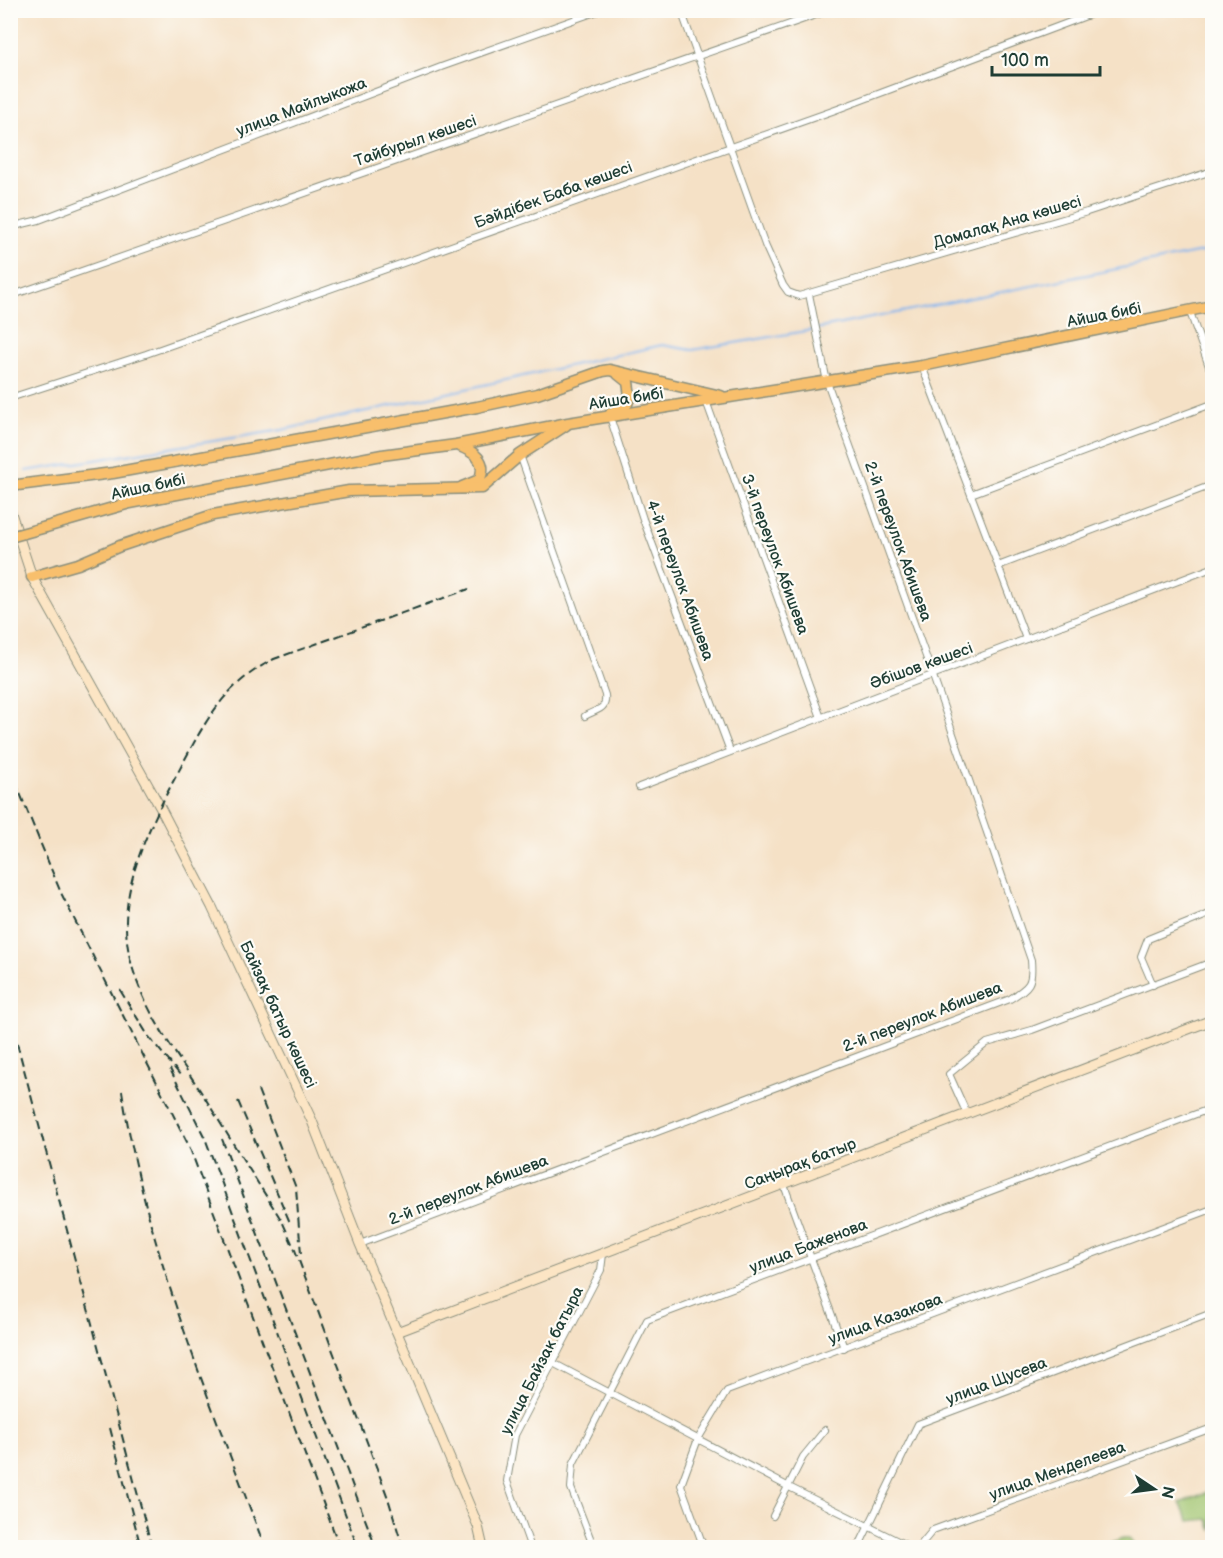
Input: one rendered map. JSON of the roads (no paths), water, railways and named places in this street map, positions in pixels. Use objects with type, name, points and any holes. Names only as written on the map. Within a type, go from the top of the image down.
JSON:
[{"type":"main road","name":"Айша бибі","points":[[10,537],[130,503],[382,455],[456,445],[568,423],[922,366],[1212,306]]},
{"type":"main road","points":[[10,486],[113,472],[477,407],[537,394],[610,370],[728,397]]},
{"type":"main road","points":[[606,417],[627,404],[630,396],[628,382],[623,376],[610,370]]},
{"type":"main road","points":[[32,577],[78,564],[120,546],[213,515],[349,491],[482,488],[520,455],[568,423]]},
{"type":"main road","points":[[450,490],[470,485],[479,480],[482,473],[479,457],[474,451],[456,445]]},
{"type":"main road","name":"Байзақ батыр көшесі","points":[[10,510],[32,577],[160,807],[212,907],[312,1121],[360,1244],[478,1526],[483,1548]]},
{"type":"main road","name":"Саңырақ батыр","points":[[397,1332],[1212,1020]]},
{"type":"street","name":"улица Майлыкожа","points":[[10,227],[39,220],[431,71],[601,10]]},
{"type":"street","points":[[681,10],[728,146],[783,285],[794,295],[809,294]]},
{"type":"street","name":"Тайбурыл көшесі","points":[[10,296],[830,10]]},
{"type":"street","name":"Бәйдібек Баба көшесі","points":[[11,396],[146,354],[837,109],[1102,10]]},
{"type":"street","name":"Домалақ Ана көшесі","points":[[809,294],[1087,212],[1212,171]]},
{"type":"street","name":"2-й переулок Абишева","points":[[360,1244],[1010,999],[1030,985],[1031,960],[933,676],[826,382],[809,294]]},
{"type":"street","points":[[1190,312],[1212,375]]},
{"type":"street","points":[[922,366],[1026,639]]},
{"type":"street","name":"3-й переулок Абишева","points":[[706,401],[820,715]]},
{"type":"street","points":[[971,494],[1212,404]]},
{"type":"street","name":"4-й переулок Абишева","points":[[606,417],[730,751]]},
{"type":"street","points":[[520,455],[605,694],[606,703],[603,709],[585,716]]},
{"type":"street","points":[[998,566],[1212,484]]},
{"type":"street","name":"Әбішов көшесі","points":[[639,787],[820,715],[933,676],[1212,567]]},
{"type":"street","points":[[1153,985],[1142,957],[1148,939],[1212,913]]},
{"type":"street","points":[[967,1114],[949,1074],[987,1043],[1032,1030],[1212,962]]},
{"type":"street","name":"улица Баженова","points":[[594,1548],[571,1488],[573,1464],[647,1320],[1212,1108]]},
{"type":"street","points":[[784,1185],[813,1257],[844,1348]]},
{"type":"street","name":"улица Казакова","points":[[705,1548],[681,1485],[698,1438],[727,1391],[1212,1209]]},
{"type":"street","name":"улица Байзак батыра","points":[[531,1548],[507,1481],[515,1435],[602,1270],[603,1254]]},
{"type":"street","name":"улица Щусева","points":[[858,1548],[918,1424],[1212,1313]]},
{"type":"street","points":[[554,1363],[789,1487],[912,1548]]},
{"type":"street","name":"улица Менделеева","points":[[918,1548],[933,1530],[1212,1428]]},
{"type":"street","points":[[773,1516],[803,1457],[825,1430]]},
{"type":"waterway","points":[[26,471],[282,430],[662,345],[692,350],[806,331],[1212,250]]},
{"type":"railway","points":[[403,1548],[388,1498],[282,1221],[152,1015],[142,993],[133,970],[128,946],[127,903],[142,847],[185,759],[204,725],[226,695],[240,682],[274,659],[469,589]]},
{"type":"railway","points":[[10,769],[61,893],[189,1146],[340,1548]]},
{"type":"railway","points":[[120,990],[149,1037],[181,1076]]},
{"type":"railway","points":[[10,1017],[152,1548]]},
{"type":"railway","points":[[170,1069],[205,1138],[358,1548]]},
{"type":"railway","points":[[258,1090],[296,1188],[301,1254]]},
{"type":"railway","points":[[122,1091],[133,1151],[163,1266],[201,1379],[265,1548]]},
{"type":"railway","points":[[238,1101],[291,1225]]},
{"type":"railway","points":[[222,1139],[376,1548]]},
{"type":"railway","points":[[110,1428],[141,1548]]}]
